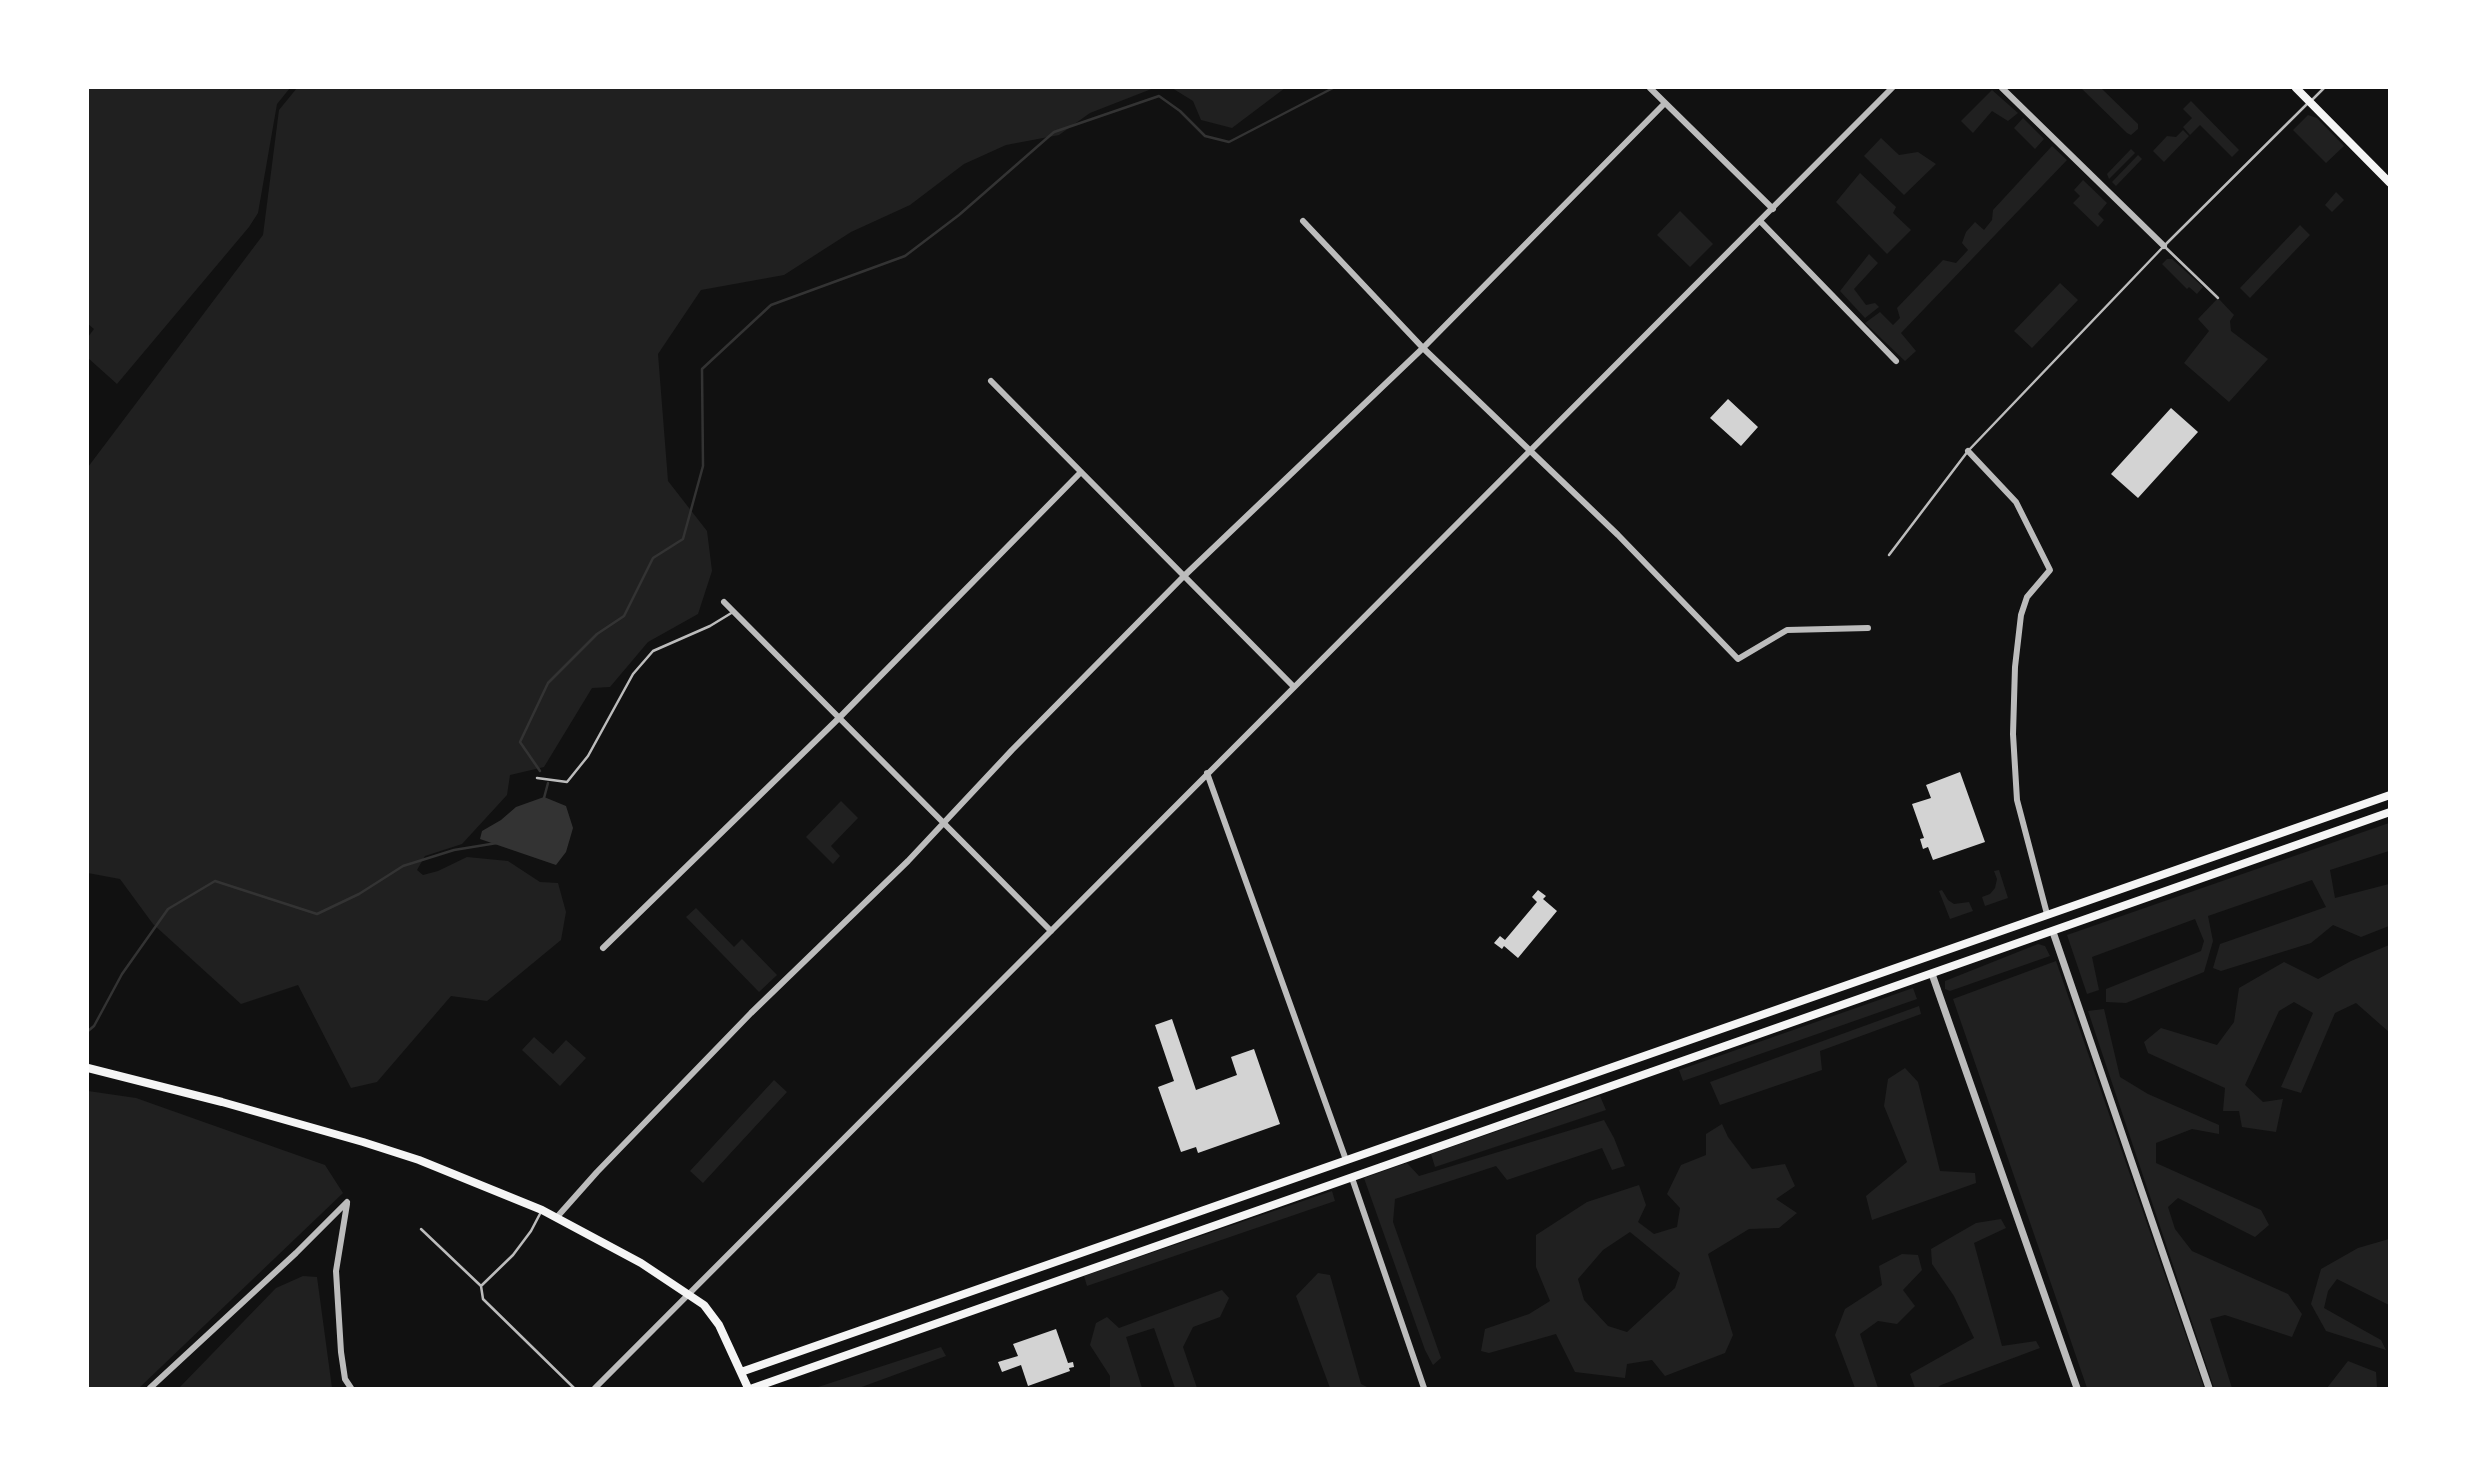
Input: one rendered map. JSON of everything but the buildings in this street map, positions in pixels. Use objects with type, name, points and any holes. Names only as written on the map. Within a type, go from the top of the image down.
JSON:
[{"type":"main road","points":[[2296,88],[2389,183]]},
{"type":"main road","points":[[741,1372],[2389,795]]},
{"type":"main road","points":[[88,1068],[225,1102],[363,1142],[419,1160],[557,1217],[641,1264],[704,1305],[719,1325],[750,1388],[2389,812]]},
{"type":"main road","points":[[2047,915],[2053,932]]},
{"type":"main road","points":[[1929,956],[1932,974]]},
{"type":"main road","points":[[1346,1160],[1352,1178]]},
{"type":"street","points":[[1650,88],[1773,209]]},
{"type":"street","points":[[595,1388],[1892,88]]},
{"type":"street","points":[[2002,88],[2164,246]]},
{"type":"street","points":[[557,1217],[711,1054],[908,860],[1184,576],[1423,348],[1665,103]]},
{"type":"street","points":[[1303,221],[1423,348],[1618,535],[1738,659],[1787,630],[1868,628]]},
{"type":"street","points":[[1760,221],[1896,361]]},
{"type":"street","points":[[991,381],[1293,686]]},
{"type":"street","points":[[1968,451],[2016,502],[2050,570],[2027,597],[2021,615],[2015,667],[2013,734],[2017,800],[2047,915]]},
{"type":"street","points":[[603,948],[838,718],[1081,472]]},
{"type":"street","points":[[724,602],[1051,931]]},
{"type":"street","points":[[1207,772],[1346,1160]]},
{"type":"street","points":[[2053,932],[2209,1388]]},
{"type":"street","points":[[1932,974],[2077,1388]]},
{"type":"street","points":[[1352,1178],[1424,1388]]},
{"type":"street","points":[[150,1388],[348,1202],[336,1271],[341,1352],[345,1379],[351,1388]]},
{"type":"lane","points":[[1889,555],[1968,451],[2164,246],[2324,88]]},
{"type":"lane","points":[[2164,246],[2218,298]]},
{"type":"lane","points":[[537,778],[567,782],[588,756],[633,674],[653,651],[710,626],[733,611]]},
{"type":"lane","points":[[481,1286],[513,1255],[531,1231],[542,1210]]},
{"type":"lane","points":[[421,1228],[481,1286],[483,1299],[574,1388]]},
{"type":"shaded area","points":[[88,88],[290,88],[277,104],[258,213],[117,384],[88,358],[88,337],[94,329],[88,324]]},
{"type":"shaded area","points":[[297,88],[1154,88],[1090,113],[1059,135],[1006,145],[964,164],[910,205],[851,232],[784,275],[701,290],[658,354],[668,481],[707,531],[712,571],[698,614],[648,642],[610,687],[592,688],[544,767],[510,775],[507,795],[462,844],[425,856],[417,870],[423,875],[467,857],[508,861],[540,882],[558,883],[566,912],[561,940],[487,1001],[451,996],[377,1082],[351,1088],[298,985],[241,1004],[153,924],[120,879],[88,873],[88,467],[263,235],[279,110]]},
{"type":"shaded area","points":[[1172,88],[1285,88],[1232,128],[1201,120],[1193,101]]},
{"type":"shaded area","points":[[2081,88],[2101,88],[2138,124],[2138,129],[2131,135],[2127,133]]},
{"type":"shaded area","points":[[1992,90],[2018,113],[2008,121],[1992,111],[1973,133],[1961,121]]},
{"type":"shaded area","points":[[2191,101],[2239,150],[2232,157],[2200,125],[2190,135],[2183,127],[2192,118],[2183,109]]},
{"type":"shaded area","points":[[2308,115],[2317,118],[2344,146],[2326,163],[2293,130]]},
{"type":"shaded area","points":[[2023,118],[2044,139],[2035,149],[2014,128]]},
{"type":"shaded area","points":[[2183,130],[2189,136],[2164,162],[2153,151],[2167,136],[2176,137]]},
{"type":"shaded area","points":[[1881,138],[1899,155],[1918,152],[1936,164],[1904,195],[1864,156]]},
{"type":"shaded area","points":[[2052,146],[2067,160],[1901,333],[1916,351],[1905,361],[1865,323],[1880,312],[1893,325],[1900,318],[1897,308],[1943,260],[1956,263],[1968,250],[1962,243],[1966,232],[1975,222],[1984,230],[1992,220],[1993,210]]},
{"type":"shaded area","points":[[2131,149],[2135,153],[2109,179],[2107,174]]},
{"type":"shaded area","points":[[2138,155],[2142,159],[2116,186],[2112,182]]},
{"type":"shaded area","points":[[1860,173],[1896,207],[1893,213],[1911,230],[1887,254],[1836,202]]},
{"type":"shaded area","points":[[2083,180],[2107,203],[2098,214],[2104,220],[2098,227],[2073,203],[2080,196],[2074,190]]},
{"type":"shaded area","points":[[2336,192],[2344,200],[2332,212],[2325,205]]},
{"type":"shaded area","points":[[1680,211],[1713,244],[1690,267],[1657,235]]},
{"type":"shaded area","points":[[2300,225],[2310,235],[2250,298],[2240,288]]},
{"type":"shaded area","points":[[1869,254],[1878,263],[1854,289],[1866,305],[1875,303],[1879,307],[1865,318],[1840,291]]},
{"type":"shaded area","points":[[2167,259],[2172,259],[2203,287],[2197,294],[2189,287],[2187,289],[2162,264]]},
{"type":"shaded area","points":[[2060,283],[2078,300],[2032,348],[2014,331]]},
{"type":"shaded area","points":[[2218,298],[2234,315],[2230,321],[2231,331],[2268,359],[2229,402],[2184,363],[2209,331],[2198,319]]},
{"type":"shaded area","points":[[544,797],[566,806],[573,828],[566,852],[556,865],[480,839],[482,831],[516,807]]},
{"type":"shaded area","points":[[841,801],[858,818],[831,846],[840,856],[833,864],[806,837]]},
{"type":"shaded area","points":[[2389,823],[2389,851],[2330,870],[2335,898],[2389,884],[2389,926],[2361,937],[2333,925],[2311,943],[2221,971],[2213,968],[2220,944],[2326,907],[2312,880],[2208,916],[2213,941],[2204,972],[2126,1003],[2106,1002],[2106,989],[2201,951],[2204,941],[2195,919],[2092,957],[2099,990],[2087,994],[2067,935]]},
{"type":"shaded area","points":[[1999,870],[2008,898],[1985,906],[1982,897],[1995,888],[1997,879],[1994,871]]},
{"type":"shaded area","points":[[1942,890],[1954,904],[1969,902],[1973,911],[1950,919],[1939,891]]},
{"type":"shaded area","points":[[696,908],[734,947],[742,939],[777,975],[759,992],[686,917]]},
{"type":"shaded area","points":[[2038,944],[2045,946],[2050,956],[1950,991],[1945,989],[1945,981]]},
{"type":"shaded area","points":[[2389,945],[2389,1032],[2356,1003],[2335,1013],[2301,1093],[2281,1087],[2313,1013],[2294,1002],[2279,1011],[2245,1085],[2263,1102],[2283,1099],[2276,1132],[2242,1127],[2239,1111],[2223,1111],[2225,1088],[2148,1053],[2144,1042],[2161,1028],[2217,1045],[2234,1022],[2239,988],[2284,962],[2318,979]]},
{"type":"shaded area","points":[[2056,961],[2204,1388],[2087,1388],[1953,999]]},
{"type":"shaded area","points":[[1913,988],[1917,999],[1683,1081],[1679,1070]]},
{"type":"shaded area","points":[[1919,1006],[1921,1014],[1820,1051],[1822,1070],[1720,1105],[1710,1082]]},
{"type":"shaded area","points":[[2104,1009],[2120,1077],[2148,1094],[2219,1125],[2219,1134],[2192,1129],[2156,1143],[2156,1163],[2261,1210],[2269,1225],[2255,1237],[2178,1198],[2168,1207],[2175,1229],[2192,1251],[2288,1294],[2302,1314],[2292,1337],[2225,1315],[2210,1319],[2232,1388],[2214,1388],[2088,1011]]},
{"type":"shaded area","points":[[534,1037],[553,1054],[566,1040],[586,1058],[560,1086],[522,1050]]},
{"type":"shaded area","points":[[1905,1068],[1918,1082],[1940,1171],[1975,1173],[1976,1183],[1872,1220],[1866,1196],[1907,1162],[1884,1106],[1888,1079]]},
{"type":"shaded area","points":[[774,1080],[787,1092],[703,1183],[690,1171]]},
{"type":"shaded area","points":[[88,1091],[136,1098],[325,1165],[343,1193],[139,1388],[88,1388]]},
{"type":"shaded area","points":[[1600,1096],[1606,1110],[1435,1167],[1431,1154]]},
{"type":"shaded area","points":[[1604,1120],[1625,1166],[1612,1170],[1602,1148],[1507,1180],[1496,1166],[1395,1199],[1393,1222],[1441,1358],[1433,1365],[1425,1350],[1364,1178],[1407,1163],[1419,1176]]},
{"type":"shaded area","points":[[1722,1124],[1728,1137],[1752,1169],[1785,1164],[1795,1186],[1776,1199],[1797,1213],[1779,1228],[1749,1229],[1708,1254],[1733,1335],[1725,1353],[1665,1376],[1652,1360],[1627,1364],[1625,1378],[1575,1372],[1556,1334],[1489,1353],[1481,1351],[1485,1329],[1529,1314],[1550,1301],[1536,1267],[1536,1235],[1587,1202],[1639,1185],[1646,1205],[1638,1222],[1654,1234],[1677,1227],[1680,1208],[1667,1194],[1681,1165],[1706,1155],[1706,1134]],"holes":[[[1630,1232],[1680,1273],[1675,1288],[1627,1332],[1608,1326],[1584,1300],[1578,1279],[1603,1250]]]},
{"type":"shaded area","points":[[1332,1191],[1335,1201],[1087,1286],[1084,1276]]},
{"type":"shaded area","points":[[2001,1219],[2006,1228],[1974,1243],[2002,1346],[2036,1341],[2040,1348],[1937,1388],[1915,1388],[1910,1374],[1974,1338],[1954,1296],[1932,1264],[1931,1249],[1976,1223]]},
{"type":"shaded area","points":[[2389,1239],[2389,1305],[2337,1279],[2328,1291],[2324,1308],[2381,1340],[2386,1350],[2326,1331],[2311,1304],[2321,1269],[2358,1248]]},
{"type":"shaded area","points":[[1902,1254],[1918,1255],[1922,1270],[1903,1290],[1915,1306],[1897,1324],[1878,1321],[1860,1334],[1878,1388],[1855,1388],[1835,1335],[1845,1309],[1882,1285],[1879,1266]]},
{"type":"shaded area","points":[[1318,1273],[1330,1275],[1361,1384],[1369,1388],[1330,1388],[1296,1296]]},
{"type":"shaded area","points":[[303,1276],[317,1277],[332,1388],[179,1388],[276,1288]]},
{"type":"shaded area","points":[[1222,1290],[1229,1298],[1220,1317],[1193,1327],[1183,1347],[1197,1388],[1175,1388],[1154,1328],[1126,1337],[1142,1388],[1110,1388],[1110,1376],[1090,1345],[1096,1323],[1107,1317],[1119,1328]]},
{"type":"shaded area","points":[[941,1347],[946,1356],[859,1388],[815,1388]]},
{"type":"shaded area","points":[[2348,1361],[2376,1372],[2377,1388],[2327,1388]]},
{"type":"waterway","points":[[540,771],[520,742],[548,683],[597,634],[624,616],[653,558],[683,539],[703,466],[702,369],[771,305],[905,256],[959,215],[1054,132],[1159,96],[1180,111],[1205,136],[1229,142],[1333,88]]},
{"type":"waterway","points":[[544,798],[548,783]]},
{"type":"waterway","points":[[88,1031],[94,1026],[122,974],[168,909],[215,881],[317,914],[359,894],[403,866],[454,850],[497,843]]}]
